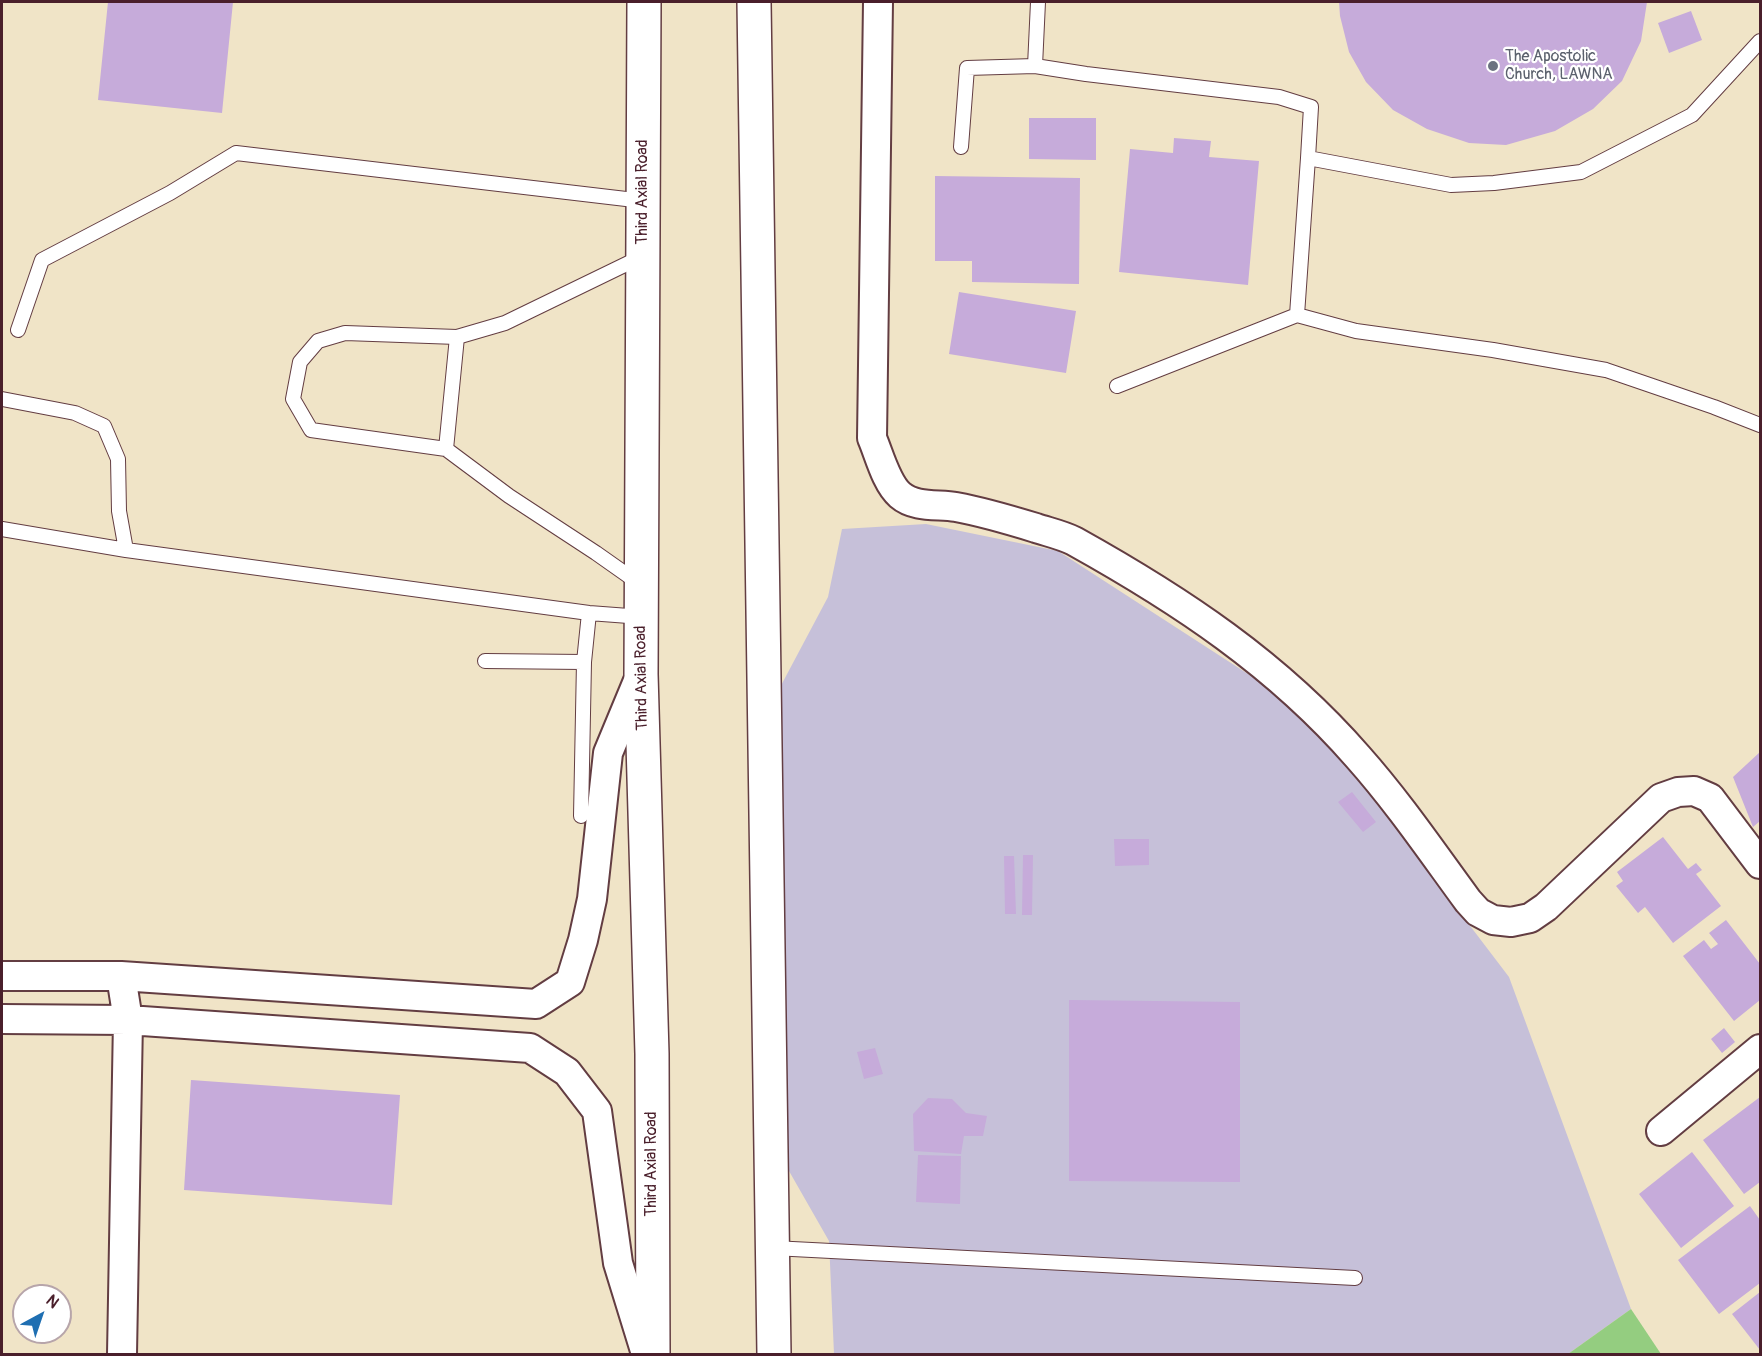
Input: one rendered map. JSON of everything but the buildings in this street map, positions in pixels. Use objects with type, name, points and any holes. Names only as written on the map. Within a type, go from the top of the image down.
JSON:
[{"type":"highway","name":"Third Axial Road","points":[[644,2],[641,674],[652,1054],[653,1354]]},
{"type":"highway","points":[[754,2],[774,1354]]},
{"type":"street","points":[[878,2],[872,438],[890,482],[900,495],[915,503],[957,507],[1005,518],[1067,537],[1192,612],[1240,647],[1318,714],[1358,756],[1400,807],[1468,901],[1478,912],[1493,920],[1511,922],[1530,918],[1546,907],[1661,798],[1678,792],[1695,791],[1710,798],[1761,864]]},
{"type":"street","points":[[2,976],[121,976],[536,1004],[570,982],[583,940],[592,898],[608,753],[641,674]]},
{"type":"street","points":[[121,976],[128,1020],[122,1354]]},
{"type":"street","points":[[2,1019],[128,1020],[530,1048],[567,1072],[597,1111],[618,1263],[646,1354]]},
{"type":"street","points":[[1661,1131],[1761,1049]]},
{"type":"lane","points":[[1035,66],[1038,2]]},
{"type":"lane","points":[[1308,158],[1451,185],[1494,183],[1581,172],[1692,115],[1761,41]]},
{"type":"lane","points":[[961,147],[967,68],[1035,66],[1279,97],[1311,107],[1297,315]]},
{"type":"lane","points":[[18,330],[42,260],[170,193],[237,153],[643,201]]},
{"type":"lane","points":[[642,601],[596,553],[509,496],[446,449],[311,430],[293,399],[300,362],[318,341],[345,333],[457,337],[505,323],[643,256]]},
{"type":"lane","points":[[1118,386],[1297,315],[1356,331],[1493,350],[1606,370],[1761,425]]},
{"type":"lane","points":[[446,449],[457,337]]},
{"type":"lane","points":[[2,399],[75,413],[104,426],[118,459],[119,511],[126,550]]},
{"type":"lane","points":[[2,530],[126,550],[589,613],[642,601]]},
{"type":"lane","points":[[580,816],[584,662],[589,613]]},
{"type":"lane","points":[[485,661],[584,662]]},
{"type":"lane","points":[[773,1248],[1355,1278]]},
{"type":"shaded area","points":[[926,524],[1058,551],[1265,685],[1334,747],[1509,977],[1631,1309],[1568,1354],[834,1354],[829,1241],[789,1171],[778,1068],[777,693],[828,597],[842,529]]},
{"type":"green space","points":[[1631,1309],[1661,1354],[1568,1354]]},
{"type":"place","name":"The Apostolic Church, LAWNA","points":[[1493,66]]}]
